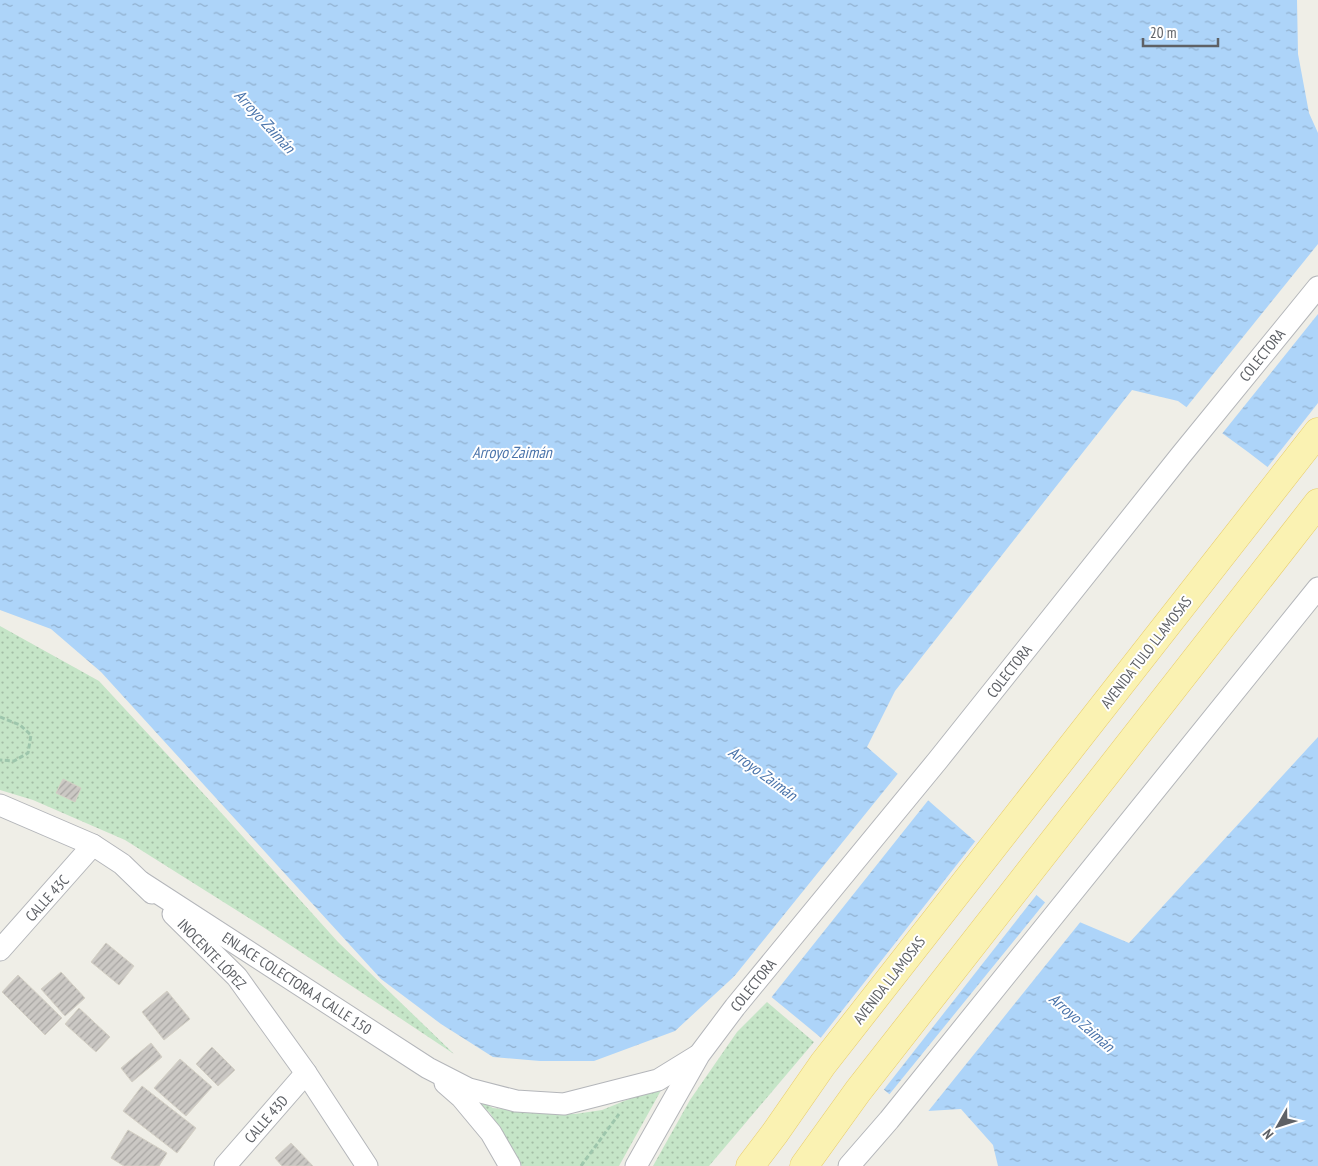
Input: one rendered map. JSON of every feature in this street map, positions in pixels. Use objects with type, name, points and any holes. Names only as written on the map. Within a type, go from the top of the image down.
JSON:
[{"type":"main road","name":"AVENIDA TULO LLAMOSAS","points":[[1033,797],[1318,432]]},
{"type":"main road","points":[[804,1166],[858,1091],[1318,503]]},
{"type":"main road","name":"AVENIDA LLAMOSAS","points":[[750,1166],[775,1134],[823,1064],[1033,797]]},
{"type":"street","name":"COLECTORA","points":[[636,1166],[699,1055],[735,1007],[938,760],[1181,455],[1318,287]]},
{"type":"street","points":[[848,1166],[889,1120],[1318,588]]},
{"type":"street","name":"INOCENTE LÓPEZ","points":[[0,805],[93,845],[122,864],[141,882],[237,977],[306,1073],[367,1166]]},
{"type":"street","name":"CALLE 43C","points":[[0,950],[93,845]]},
{"type":"street","name":"ENLACE COLECTORA A CALLE 150","points":[[141,882],[428,1068]]},
{"type":"street","name":"COLECTORA","points":[[428,1068],[469,1089],[516,1102],[564,1104],[658,1080],[699,1055]]},
{"type":"street","points":[[428,1068],[461,1097],[491,1132],[510,1166]]},
{"type":"street","name":"CALLE 43D","points":[[226,1166],[306,1073]]},
{"type":"path","points":[[0,717],[20,725],[31,735],[28,753],[14,761],[0,760]]},
{"type":"path","points":[[581,1166],[632,1095],[628,1088]]},
{"type":"green space","points":[[0,626],[99,681],[338,942],[454,1054],[263,927],[125,840],[33,800],[0,790]]},
{"type":"green space","points":[[767,1002],[814,1042],[709,1166],[653,1166],[690,1100],[737,1032]]},
{"type":"green space","points":[[664,1085],[619,1166],[522,1166],[490,1113],[469,1095],[493,1108],[550,1114],[575,1114],[602,1110]]},
{"type":"water","name":"Arroyo Zaimán","points":[[0,0],[1297,0],[1298,54],[1309,113],[1318,133],[1318,506],[1178,401],[1132,390],[895,691],[867,747],[1056,912],[1129,943],[1318,737],[1318,1166],[998,1166],[993,1145],[961,1109],[911,1112],[740,971],[675,1031],[594,1061],[540,1061],[493,1057],[441,1024],[381,979],[101,672],[51,629],[0,610]]},
{"type":"pier","points":[[1318,244],[1318,314],[1221,435],[1185,409]]},
{"type":"pier","points":[[1318,403],[1318,509],[1266,469]]},
{"type":"pier","points":[[900,771],[930,798],[770,999],[740,974],[724,989]]},
{"type":"pier","points":[[977,839],[1038,893],[882,1092],[819,1040]]},
{"type":"pier","points":[[1047,900],[1058,910],[1082,920],[926,1114],[910,1114],[888,1096]]},
{"type":"building","points":[[63,779],[81,788],[75,802],[56,793]]},
{"type":"building","points":[[106,943],[134,966],[119,985],[91,962]]},
{"type":"building","points":[[61,972],[85,998],[65,1016],[41,989]]},
{"type":"building","points":[[18,975],[62,1018],[45,1035],[2,992]]},
{"type":"building","points":[[167,991],[190,1019],[164,1040],[142,1012]]},
{"type":"building","points":[[79,1008],[110,1037],[96,1052],[65,1024]]},
{"type":"building","points":[[151,1043],[162,1057],[132,1082],[121,1068]]},
{"type":"building","points":[[212,1047],[235,1070],[218,1086],[196,1064]]},
{"type":"building","points":[[180,1059],[212,1087],[186,1116],[154,1088]]},
{"type":"building","points":[[142,1086],[196,1128],[177,1153],[123,1111]]},
{"type":"building","points":[[128,1130],[167,1153],[159,1166],[124,1166],[111,1158]]},
{"type":"building","points":[[291,1143],[313,1166],[282,1166],[275,1158]]}]
